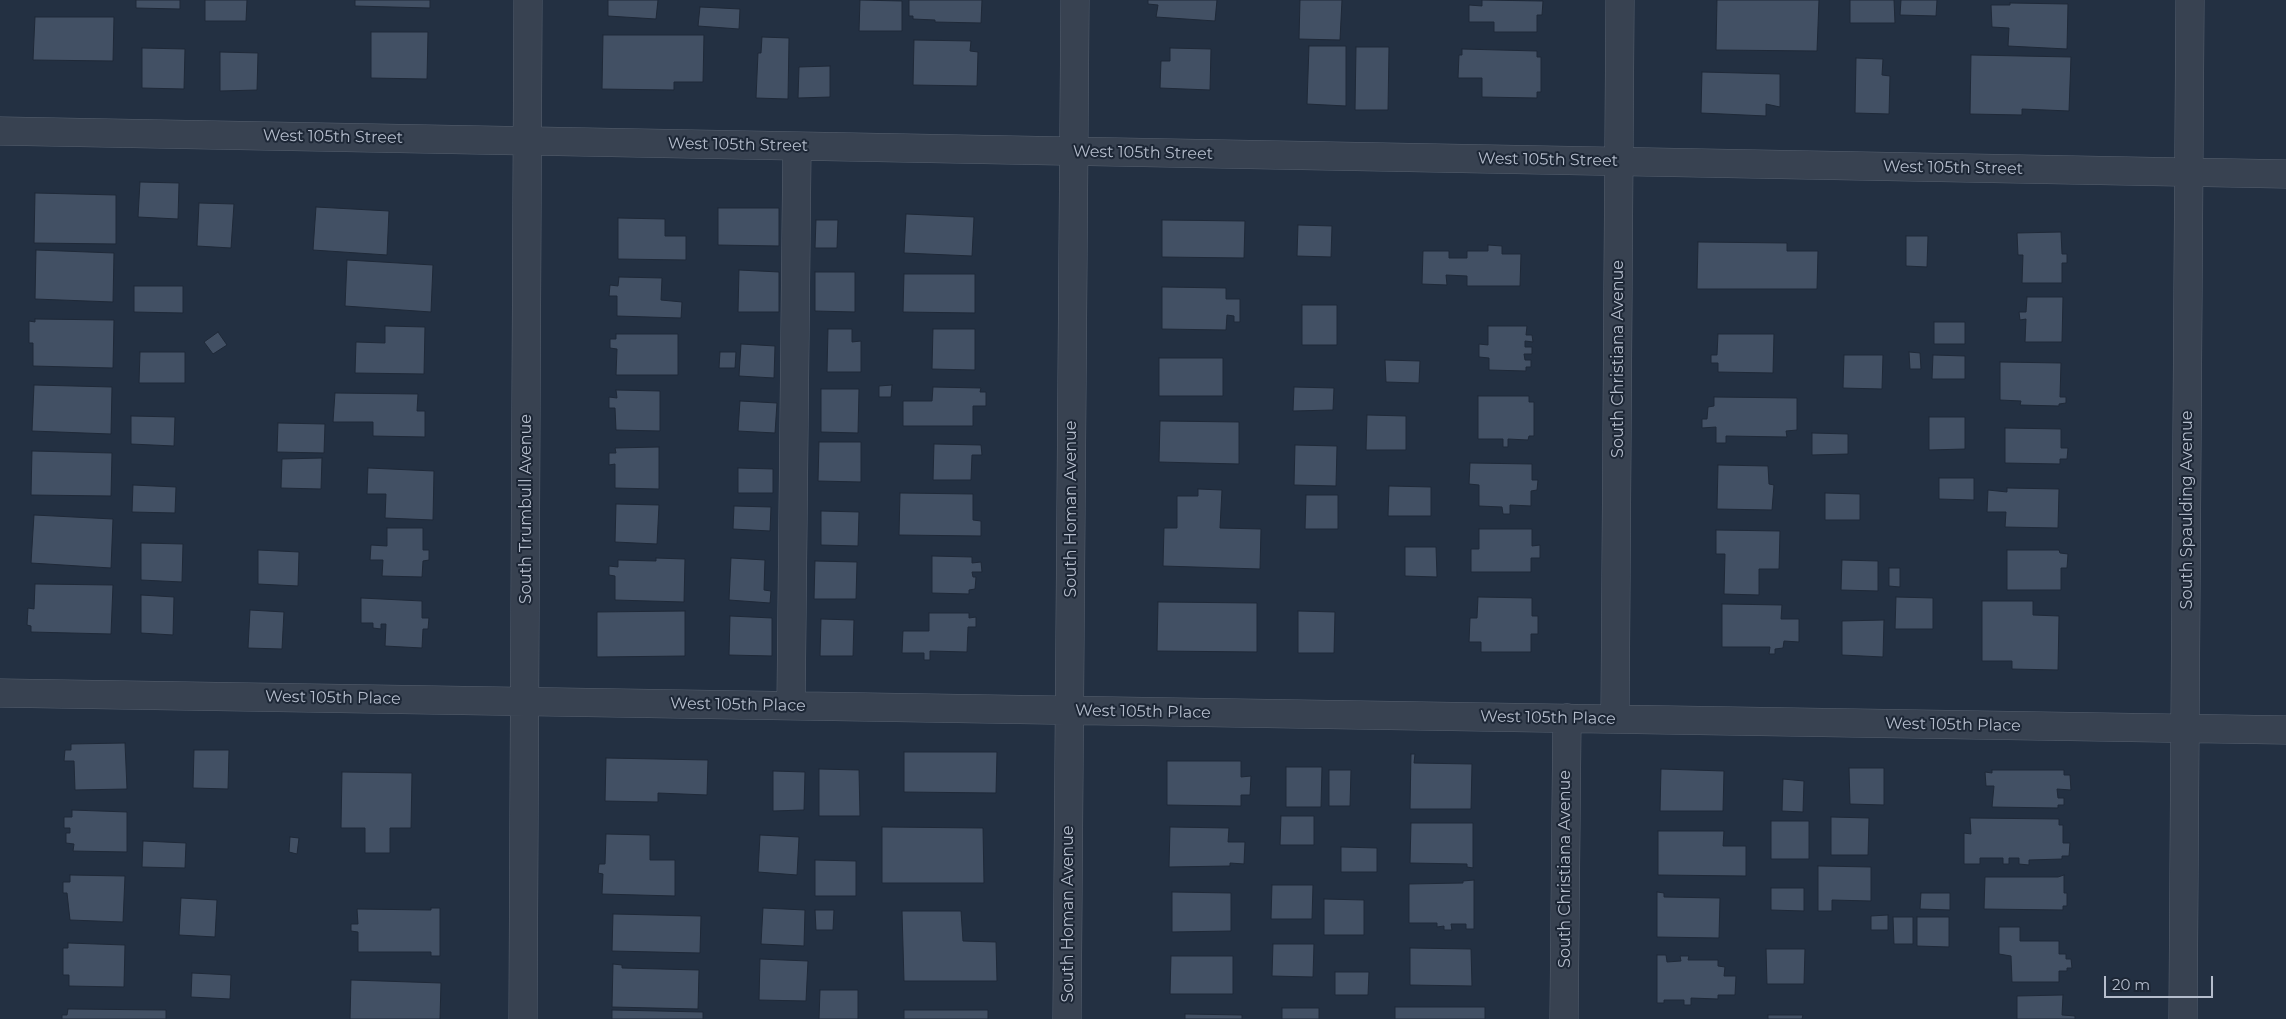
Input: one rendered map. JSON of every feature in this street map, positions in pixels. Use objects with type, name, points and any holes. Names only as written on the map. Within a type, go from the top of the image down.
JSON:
[{"type":"street","name":"South Trumbull Avenue","points":[[523,1019],[528,0]]},
{"type":"street","name":"South Homan Avenue","points":[[1067,1019],[1075,0]]},
{"type":"street","name":"South Christiana Avenue","points":[[1615,719],[1620,0]]},
{"type":"street","name":"South Spaulding Avenue","points":[[2183,1019],[2190,0]]},
{"type":"street","name":"West 105th Street","points":[[0,131],[2286,174]]},
{"type":"street","points":[[791,706],[797,146]]},
{"type":"street","name":"West 105th Place","points":[[0,693],[2286,730]]},
{"type":"street","name":"South Christiana Avenue","points":[[1564,1019],[1567,718]]},
{"type":"building","points":[[136,0],[180,0],[180,9],[136,8]]},
{"type":"building","points":[[205,0],[247,0],[246,21],[205,21]]},
{"type":"building","points":[[355,0],[430,0],[430,8],[355,6]]},
{"type":"building","points":[[608,0],[658,0],[656,19],[608,16]]},
{"type":"building","points":[[860,0],[902,1],[902,31],[859,31]]},
{"type":"building","points":[[909,0],[982,0],[981,23],[935,22],[935,20],[913,19],[913,16],[909,16]]},
{"type":"building","points":[[1148,0],[1217,0],[1215,21],[1156,17],[1158,5],[1148,4]]},
{"type":"building","points":[[1300,0],[1342,0],[1340,40],[1299,39]]},
{"type":"building","points":[[1482,0],[1543,1],[1542,15],[1537,15],[1537,32],[1494,32],[1494,22],[1469,22],[1469,5],[1482,6]]},
{"type":"building","points":[[1717,0],[1819,0],[1817,51],[1716,50]]},
{"type":"building","points":[[1850,0],[1894,0],[1895,23],[1850,23]]},
{"type":"building","points":[[1901,0],[1937,0],[1936,16],[1900,15]]},
{"type":"building","points":[[2010,3],[2068,4],[2067,49],[2008,46],[2009,28],[1992,27],[1991,5],[2010,5]]},
{"type":"building","points":[[700,7],[740,9],[739,29],[698,26]]},
{"type":"building","points":[[35,17],[114,17],[113,61],[33,60]]},
{"type":"building","points":[[371,32],[428,32],[427,79],[371,78]]},
{"type":"building","points":[[603,35],[704,35],[703,82],[674,82],[674,90],[602,89]]},
{"type":"building","points":[[762,37],[789,38],[788,99],[756,98],[758,53],[761,53]]},
{"type":"building","points":[[914,40],[971,41],[970,51],[978,52],[977,86],[913,85]]},
{"type":"building","points":[[1309,46],[1346,46],[1346,106],[1307,104]]},
{"type":"building","points":[[1356,47],[1389,47],[1388,110],[1355,110]]},
{"type":"building","points":[[142,48],[185,49],[184,89],[142,88]]},
{"type":"building","points":[[1170,48],[1211,49],[1210,90],[1160,88],[1161,61],[1170,61]]},
{"type":"building","points":[[1462,49],[1537,51],[1537,57],[1541,57],[1541,92],[1537,92],[1537,98],[1482,97],[1482,78],[1458,78],[1459,55],[1462,55]]},
{"type":"building","points":[[220,52],[258,53],[257,90],[220,91]]},
{"type":"building","points":[[1971,55],[2071,57],[2069,111],[2022,109],[2022,115],[1970,114]]},
{"type":"building","points":[[1856,58],[1883,59],[1882,75],[1890,76],[1889,114],[1855,113]]},
{"type":"building","points":[[830,66],[830,97],[798,98],[799,67]]},
{"type":"building","points":[[1702,72],[1780,74],[1780,107],[1766,104],[1766,116],[1701,113]]},
{"type":"building","points":[[140,182],[179,183],[178,219],[138,217]]},
{"type":"building","points":[[35,193],[116,195],[116,244],[34,243]]},
{"type":"building","points":[[199,203],[234,204],[231,248],[197,246]]},
{"type":"building","points":[[316,207],[389,211],[387,255],[313,250]]},
{"type":"building","points":[[718,208],[779,208],[779,246],[718,245]]},
{"type":"building","points":[[906,214],[974,217],[972,256],[904,253]]},
{"type":"building","points":[[618,218],[665,219],[665,236],[686,236],[686,260],[618,259]]},
{"type":"building","points":[[816,220],[838,220],[837,248],[815,248]]},
{"type":"building","points":[[1162,220],[1245,221],[1244,258],[1162,257]]},
{"type":"building","points":[[1298,225],[1332,226],[1331,257],[1297,256]]},
{"type":"building","points":[[2061,232],[2062,254],[2067,254],[2067,263],[2062,263],[2062,283],[2022,283],[2023,255],[2018,255],[2017,233]]},
{"type":"building","points":[[1906,236],[1928,236],[1927,267],[1906,266]]},
{"type":"building","points":[[1698,242],[1787,243],[1787,251],[1818,251],[1817,289],[1697,289]]},
{"type":"building","points":[[1488,245],[1502,246],[1502,254],[1521,254],[1520,286],[1467,286],[1467,276],[1446,275],[1447,285],[1422,284],[1423,251],[1449,251],[1449,258],[1467,258],[1467,251],[1488,251]]},
{"type":"building","points":[[36,250],[114,253],[113,302],[35,299]]},
{"type":"building","points":[[347,260],[433,265],[431,312],[345,306]]},
{"type":"building","points":[[739,270],[779,272],[779,312],[738,312]]},
{"type":"building","points":[[815,272],[855,272],[855,312],[815,311]]},
{"type":"building","points":[[904,274],[975,274],[975,313],[903,312]]},
{"type":"building","points":[[619,277],[662,278],[661,300],[682,302],[681,318],[617,316],[617,296],[609,296],[610,285],[618,286]]},
{"type":"building","points":[[134,286],[183,286],[183,313],[134,312]]},
{"type":"building","points":[[1162,287],[1226,288],[1226,299],[1240,299],[1240,322],[1234,322],[1234,316],[1227,315],[1226,330],[1162,329]]},
{"type":"building","points":[[2027,297],[2063,297],[2062,342],[2025,342],[2026,319],[2020,320],[2019,312],[2026,312]]},
{"type":"building","points":[[1302,305],[1337,305],[1337,345],[1302,345]]},
{"type":"building","points":[[35,319],[114,320],[113,368],[33,366],[33,343],[29,343],[29,321],[35,322]]},
{"type":"building","points":[[1934,322],[1965,322],[1965,344],[1934,344]]},
{"type":"building","points":[[385,326],[425,327],[424,374],[355,373],[356,342],[385,343]]},
{"type":"building","points":[[1488,326],[1527,326],[1526,335],[1532,335],[1533,342],[1525,341],[1525,347],[1532,347],[1532,354],[1524,354],[1525,360],[1531,360],[1531,367],[1526,367],[1526,371],[1489,370],[1489,358],[1479,357],[1479,344],[1488,345]]},
{"type":"building","points":[[828,329],[852,329],[852,342],[861,341],[861,372],[827,372]]},
{"type":"building","points":[[933,329],[975,329],[975,370],[932,369]]},
{"type":"building","points":[[218,332],[227,345],[213,354],[204,342]]},
{"type":"building","points":[[616,334],[678,334],[678,375],[616,375],[617,349],[610,348],[610,339],[616,339]]},
{"type":"building","points":[[1718,334],[1774,334],[1773,373],[1718,372],[1718,363],[1711,363],[1711,355],[1717,355]]},
{"type":"building","points":[[741,344],[775,346],[774,378],[739,376]]},
{"type":"building","points":[[140,352],[185,352],[185,383],[139,383]]},
{"type":"building","points":[[720,352],[736,352],[735,368],[719,368]]},
{"type":"building","points":[[1909,352],[1920,353],[1921,369],[1910,369]]},
{"type":"building","points":[[1844,355],[1883,355],[1882,389],[1843,388]]},
{"type":"building","points":[[1933,355],[1965,356],[1965,379],[1932,379]]},
{"type":"building","points":[[1159,358],[1223,358],[1223,396],[1159,396]]},
{"type":"building","points":[[1385,360],[1420,361],[1419,383],[1386,382]]},
{"type":"building","points":[[2000,362],[2061,363],[2060,397],[2066,397],[2066,403],[2059,404],[2059,406],[2020,405],[2021,401],[2000,400]]},
{"type":"building","points":[[34,385],[112,387],[111,434],[32,431]]},
{"type":"building","points":[[892,385],[891,397],[879,397],[879,386]]},
{"type":"building","points":[[933,387],[981,388],[980,392],[986,392],[986,406],[973,406],[973,426],[903,426],[903,401],[932,401]]},
{"type":"building","points":[[1294,387],[1334,388],[1333,410],[1293,411]]},
{"type":"building","points":[[821,389],[859,389],[858,433],[821,432]]},
{"type":"building","points":[[616,390],[660,391],[660,431],[616,430],[615,408],[609,408],[609,397],[617,398]]},
{"type":"building","points":[[335,393],[418,394],[417,411],[425,411],[425,437],[373,436],[373,422],[333,422]]},
{"type":"building","points":[[1478,396],[1529,396],[1529,402],[1534,402],[1534,436],[1529,436],[1528,440],[1508,439],[1508,447],[1503,447],[1503,439],[1478,439]]},
{"type":"building","points":[[1714,397],[1797,398],[1797,430],[1786,431],[1787,437],[1726,436],[1726,443],[1716,443],[1716,427],[1702,428],[1702,419],[1707,419],[1708,407],[1714,406]]},
{"type":"building","points":[[740,401],[777,403],[775,433],[738,431]]},
{"type":"building","points":[[1367,415],[1406,416],[1406,450],[1366,450]]},
{"type":"building","points":[[131,416],[175,417],[174,446],[131,444]]},
{"type":"building","points":[[1929,417],[1965,417],[1965,449],[1929,450]]},
{"type":"building","points":[[1160,421],[1239,422],[1239,464],[1159,462]]},
{"type":"building","points":[[278,423],[325,424],[324,453],[277,452]]},
{"type":"building","points":[[2005,428],[2061,429],[2061,448],[2068,448],[2067,459],[2060,459],[2060,464],[2005,463]]},
{"type":"building","points":[[1812,433],[1848,434],[1848,454],[1812,455]]},
{"type":"building","points":[[819,442],[861,442],[861,482],[818,481]]},
{"type":"building","points":[[934,444],[981,445],[982,455],[972,455],[971,480],[933,480]]},
{"type":"building","points":[[1295,445],[1337,446],[1336,486],[1294,485]]},
{"type":"building","points":[[659,447],[659,489],[615,488],[615,464],[609,465],[609,453],[616,453],[615,448]]},
{"type":"building","points":[[32,451],[112,453],[111,496],[31,495]]},
{"type":"building","points":[[322,458],[321,489],[281,488],[282,459]]},
{"type":"building","points":[[1470,463],[1532,464],[1532,480],[1538,480],[1537,490],[1531,491],[1531,506],[1510,505],[1510,514],[1503,514],[1502,507],[1479,506],[1479,485],[1469,484]]},
{"type":"building","points":[[1718,465],[1768,466],[1769,484],[1774,485],[1772,510],[1717,509]]},
{"type":"building","points":[[368,468],[434,471],[433,520],[385,518],[386,494],[367,494]]},
{"type":"building","points":[[738,468],[773,469],[773,493],[738,493]]},
{"type":"building","points":[[1939,478],[1974,478],[1974,500],[1939,499]]},
{"type":"building","points":[[133,485],[176,487],[175,513],[132,512]]},
{"type":"building","points":[[1389,486],[1431,487],[1431,516],[1388,516]]},
{"type":"building","points":[[2007,488],[2059,489],[2058,528],[2005,527],[2006,512],[1987,512],[1988,490],[2007,492]]},
{"type":"building","points":[[1198,489],[1222,490],[1220,528],[1261,529],[1260,569],[1163,566],[1164,528],[1177,528],[1177,496],[1198,496]]},
{"type":"building","points":[[900,493],[973,494],[973,520],[981,521],[981,536],[899,535]]},
{"type":"building","points":[[1825,493],[1860,494],[1860,520],[1825,520]]},
{"type":"building","points":[[1306,495],[1338,495],[1338,529],[1305,529]]},
{"type":"building","points":[[616,504],[659,505],[657,544],[615,542]]},
{"type":"building","points":[[734,506],[771,507],[770,531],[733,529]]},
{"type":"building","points":[[821,511],[859,512],[858,546],[821,545]]},
{"type":"building","points":[[34,515],[113,519],[111,568],[31,563]]},
{"type":"building","points":[[387,528],[423,528],[423,550],[429,550],[429,560],[423,561],[422,577],[382,576],[383,560],[370,560],[371,545],[387,546]]},
{"type":"building","points":[[1479,529],[1532,529],[1532,546],[1540,545],[1540,558],[1531,558],[1531,572],[1471,572],[1471,549],[1479,549]]},
{"type":"building","points":[[1716,530],[1780,531],[1779,569],[1759,569],[1759,595],[1724,594],[1725,554],[1716,554]]},
{"type":"building","points":[[141,543],[183,544],[182,582],[141,580]]},
{"type":"building","points":[[1405,547],[1436,547],[1437,577],[1405,576]]},
{"type":"building","points":[[258,550],[299,552],[298,586],[258,584]]},
{"type":"building","points":[[2007,550],[2059,550],[2060,553],[2068,554],[2067,568],[2061,568],[2061,590],[2007,590]]},
{"type":"building","points":[[932,556],[972,557],[972,563],[981,562],[982,572],[972,572],[973,577],[976,577],[975,589],[969,590],[969,594],[932,593]]},
{"type":"building","points":[[656,558],[685,559],[684,602],[615,600],[615,576],[609,575],[609,566],[618,567],[618,560],[656,561]]},
{"type":"building","points":[[731,558],[765,560],[764,590],[771,591],[770,603],[729,600]]},
{"type":"building","points":[[1842,560],[1878,561],[1878,591],[1841,590]]},
{"type":"building","points":[[815,561],[857,562],[856,599],[814,599]]},
{"type":"building","points":[[1889,568],[1900,568],[1900,587],[1889,586]]},
{"type":"building","points":[[35,584],[113,585],[111,634],[31,632],[31,626],[27,625],[28,608],[34,609]]},
{"type":"building","points":[[141,595],[174,597],[173,635],[141,633]]},
{"type":"building","points":[[1478,597],[1532,598],[1532,616],[1538,616],[1538,634],[1531,634],[1531,652],[1481,652],[1481,642],[1469,642],[1470,618],[1477,618]]},
{"type":"building","points":[[1896,597],[1933,598],[1933,629],[1895,629]]},
{"type":"building","points":[[361,598],[422,601],[422,618],[429,618],[428,629],[423,629],[422,648],[385,646],[386,624],[381,624],[381,629],[373,628],[373,623],[361,623]]},
{"type":"building","points":[[1982,601],[2033,601],[2033,615],[2059,616],[2058,670],[2012,669],[2012,661],[1982,661]]},
{"type":"building","points":[[1158,602],[1257,603],[1257,652],[1157,651]]},
{"type":"building","points":[[1722,604],[1782,605],[1781,619],[1799,619],[1799,642],[1784,641],[1783,648],[1775,649],[1775,654],[1769,654],[1770,647],[1722,647]]},
{"type":"building","points":[[250,610],[284,612],[282,649],[248,648]]},
{"type":"building","points":[[685,611],[685,656],[597,657],[597,612]]},
{"type":"building","points":[[1298,611],[1335,612],[1334,653],[1298,653]]},
{"type":"building","points":[[929,613],[969,613],[969,618],[976,617],[976,627],[968,627],[967,652],[930,651],[930,660],[924,660],[924,653],[902,653],[903,631],[929,631]]},
{"type":"building","points":[[730,616],[772,618],[772,656],[729,655]]},
{"type":"building","points":[[821,619],[854,620],[853,656],[820,656]]},
{"type":"building","points":[[1884,620],[1883,657],[1842,655],[1842,621]]},
{"type":"building","points":[[125,743],[127,789],[75,790],[74,761],[64,761],[65,750],[71,750],[71,744]]},
{"type":"building","points":[[194,750],[229,750],[228,789],[193,788]]},
{"type":"building","points":[[904,752],[997,752],[996,793],[904,792]]},
{"type":"building","points":[[1411,754],[1415,754],[1414,763],[1472,764],[1471,809],[1410,809]]},
{"type":"building","points":[[606,758],[708,760],[707,795],[658,793],[658,802],[605,801]]},
{"type":"building","points":[[1167,761],[1241,761],[1241,777],[1251,776],[1250,795],[1241,795],[1241,806],[1167,805]]},
{"type":"building","points":[[1286,767],[1322,767],[1321,807],[1286,807]]},
{"type":"building","points":[[1849,768],[1884,768],[1884,805],[1850,804]]},
{"type":"building","points":[[819,769],[859,770],[860,816],[819,816]]},
{"type":"building","points":[[1661,769],[1724,771],[1723,811],[1660,811]]},
{"type":"building","points":[[1329,770],[1351,770],[1350,806],[1329,806]]},
{"type":"building","points":[[1992,770],[2064,770],[2064,775],[2070,775],[2071,790],[2057,789],[2058,798],[2064,798],[2064,805],[2058,805],[2058,808],[1992,807],[1994,786],[1986,786],[1985,772],[1992,773]]},
{"type":"building","points":[[773,771],[805,772],[804,810],[773,811]]},
{"type":"building","points":[[342,772],[412,773],[411,828],[390,828],[390,853],[365,853],[365,828],[341,828]]},
{"type":"building","points":[[1783,779],[1804,781],[1803,812],[1782,811]]},
{"type":"building","points":[[72,810],[127,812],[127,852],[73,851],[74,844],[66,843],[66,833],[70,833],[70,828],[64,828],[64,817],[72,817]]},
{"type":"building","points":[[1281,816],[1314,816],[1314,845],[1280,845]]},
{"type":"building","points":[[1831,817],[1869,818],[1868,855],[1831,855]]},
{"type":"building","points":[[1970,818],[2059,819],[2059,825],[2063,825],[2063,843],[2070,843],[2069,856],[2062,856],[2062,859],[2029,860],[2029,865],[2019,864],[2019,858],[2009,858],[2009,864],[2003,864],[2003,858],[1980,858],[1980,864],[1964,864],[1964,833],[1971,834]]},
{"type":"building","points":[[1771,821],[1809,821],[1809,859],[1771,859]]},
{"type":"building","points":[[1411,823],[1473,823],[1473,868],[1467,867],[1467,864],[1410,863]]},
{"type":"building","points":[[882,827],[983,828],[984,883],[882,883]]},
{"type":"building","points":[[1170,827],[1229,828],[1228,842],[1245,842],[1244,864],[1230,863],[1230,866],[1169,867]]},
{"type":"building","points":[[1658,831],[1724,831],[1723,846],[1746,846],[1746,876],[1658,875]]},
{"type":"building","points":[[606,834],[650,835],[650,860],[675,860],[675,896],[602,894],[603,874],[598,873],[599,864],[605,864]]},
{"type":"building","points":[[760,835],[799,837],[797,875],[758,872]]},
{"type":"building","points":[[290,837],[299,838],[297,854],[289,852]]},
{"type":"building","points":[[143,841],[186,843],[185,868],[142,867]]},
{"type":"building","points":[[1341,847],[1377,848],[1377,872],[1341,872]]},
{"type":"building","points":[[815,860],[856,861],[856,896],[815,896]]},
{"type":"building","points":[[1818,866],[1871,867],[1871,901],[1832,900],[1832,911],[1818,911]]},
{"type":"building","points":[[70,875],[125,876],[123,922],[70,920],[67,893],[63,893],[63,882],[70,882]]},
{"type":"building","points":[[2064,875],[2064,893],[2067,893],[2067,906],[2063,906],[2063,910],[1984,909],[1985,877],[2058,877]]},
{"type":"building","points":[[1474,880],[1474,929],[1466,929],[1466,924],[1451,924],[1452,930],[1444,930],[1444,926],[1437,927],[1437,923],[1409,923],[1409,884],[1463,883],[1463,881]]},
{"type":"building","points":[[1272,885],[1313,885],[1312,919],[1271,919]]},
{"type":"building","points":[[1771,888],[1804,888],[1804,911],[1771,910]]},
{"type":"building","points":[[1172,892],[1231,893],[1231,931],[1172,932]]},
{"type":"building","points":[[1657,892],[1664,893],[1664,897],[1720,898],[1719,938],[1657,937]]},
{"type":"building","points":[[1921,893],[1950,893],[1950,910],[1920,909]]},
{"type":"building","points":[[181,898],[217,900],[215,937],[179,935]]},
{"type":"building","points":[[1324,899],[1364,900],[1364,935],[1324,935]]},
{"type":"building","points":[[431,908],[440,908],[440,956],[431,956],[431,952],[358,952],[358,932],[351,931],[351,924],[358,924],[357,909],[431,910]]},
{"type":"building","points":[[763,908],[805,910],[804,946],[761,944]]},
{"type":"building","points":[[815,910],[834,910],[833,930],[816,930]]},
{"type":"building","points":[[902,911],[961,911],[963,941],[996,942],[997,981],[904,981]]},
{"type":"building","points":[[613,914],[701,916],[700,953],[612,951]]},
{"type":"building","points":[[1888,915],[1888,930],[1871,930],[1871,916]]},
{"type":"building","points":[[1893,917],[1913,917],[1913,944],[1894,944]]},
{"type":"building","points":[[1917,917],[1949,917],[1949,947],[1917,946]]},
{"type":"building","points":[[1999,927],[2020,927],[2020,941],[2059,941],[2059,954],[2066,954],[2066,959],[2071,959],[2072,968],[2067,968],[2067,971],[2059,971],[2059,982],[2012,982],[2011,956],[1999,954]]},
{"type":"building","points":[[68,943],[125,945],[124,987],[69,986],[69,975],[63,975],[63,948],[68,948]]},
{"type":"building","points":[[1273,944],[1314,944],[1313,977],[1272,976]]},
{"type":"building","points":[[1410,948],[1471,949],[1472,986],[1410,985]]},
{"type":"building","points":[[1766,949],[1805,949],[1804,984],[1767,984]]},
{"type":"building","points":[[1657,955],[1666,955],[1667,962],[1681,961],[1680,956],[1689,956],[1688,960],[1718,960],[1718,966],[1725,967],[1724,976],[1736,976],[1735,995],[1718,995],[1718,999],[1691,998],[1691,1005],[1684,1005],[1684,1000],[1664,1000],[1664,1003],[1657,1003]]},
{"type":"building","points":[[1171,956],[1233,956],[1233,994],[1170,994]]},
{"type":"building","points":[[760,959],[808,961],[806,1001],[759,1000]]},
{"type":"building","points":[[613,964],[622,965],[622,968],[699,970],[698,1009],[612,1007]]},
{"type":"building","points":[[1335,972],[1369,972],[1368,995],[1335,995]]},
{"type":"building","points":[[192,973],[231,975],[230,999],[191,997]]},
{"type":"building","points":[[351,980],[441,983],[440,1019],[350,1019]]},
{"type":"building","points":[[820,990],[858,990],[858,1019],[819,1019]]},
{"type":"building","points":[[2063,995],[2062,1015],[2075,1016],[2075,1019],[2017,1019],[2017,996]]},
{"type":"building","points":[[1395,1007],[1485,1007],[1485,1019],[1395,1019]]},
{"type":"building","points":[[1282,1008],[1319,1008],[1319,1019],[1282,1019]]},
{"type":"building","points":[[68,1009],[166,1010],[166,1019],[62,1019],[62,1015],[67,1015]]},
{"type":"building","points":[[612,1010],[703,1012],[703,1019],[612,1019]]},
{"type":"building","points":[[904,1010],[988,1010],[988,1019],[904,1019]]},
{"type":"building","points":[[1185,1014],[1242,1015],[1242,1019],[1185,1019]]},
{"type":"building","points":[[1768,1015],[1803,1015],[1802,1019],[1768,1019]]}]
